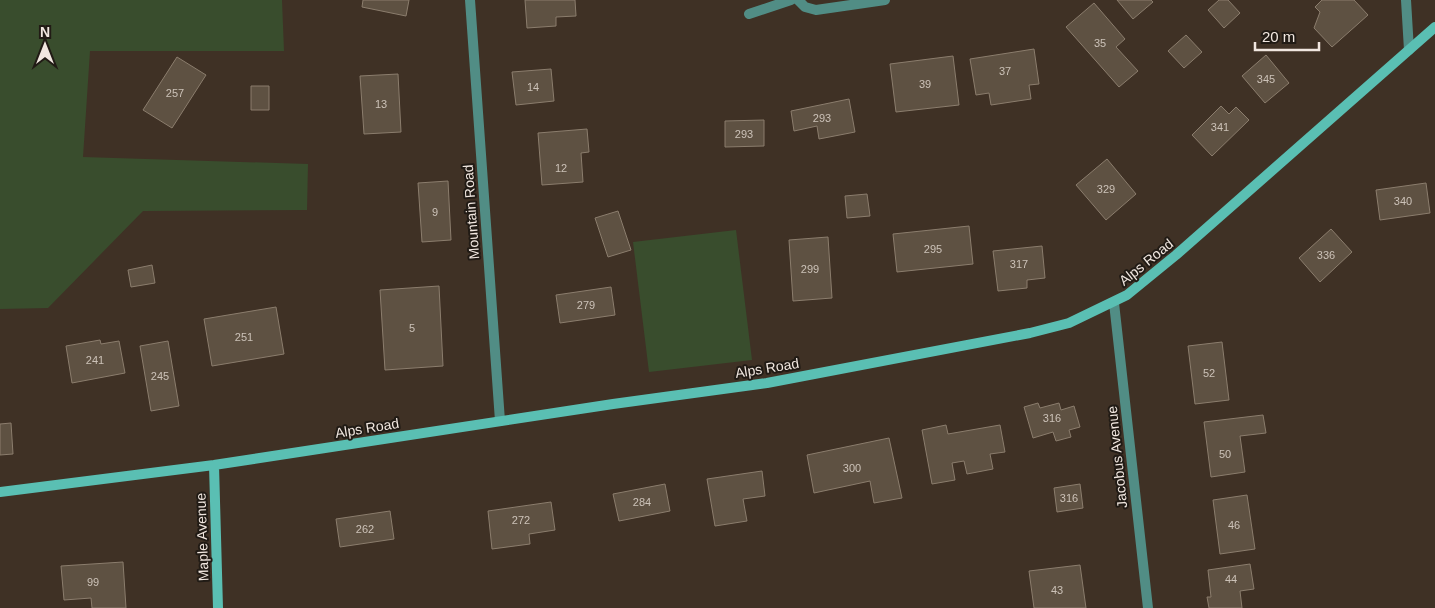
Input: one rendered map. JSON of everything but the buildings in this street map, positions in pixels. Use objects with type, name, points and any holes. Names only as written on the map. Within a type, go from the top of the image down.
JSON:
[{"type":"main road","name":"Alps Road","points":[[0,492],[214,465],[500,421],[767,383],[1030,333],[1069,323],[1127,296],[1435,27]]},
{"type":"main road","name":"Maple Avenue","points":[[214,465],[218,608]]},
{"type":"street","name":"Mountain Road","points":[[470,0],[500,421]]},
{"type":"street","points":[[749,14],[791,0]]},
{"type":"street","points":[[798,0],[805,7],[816,10],[885,0]]},
{"type":"street","points":[[1406,0],[1409,50]]},
{"type":"street","name":"Jacobus Avenue","points":[[1114,302],[1148,608]]},
{"type":"green space","points":[[0,0],[282,0],[284,51],[90,51],[83,157],[308,164],[307,210],[143,211],[48,308],[0,309]]},
{"type":"green space","points":[[736,230],[752,360],[649,372],[633,242]]}]
